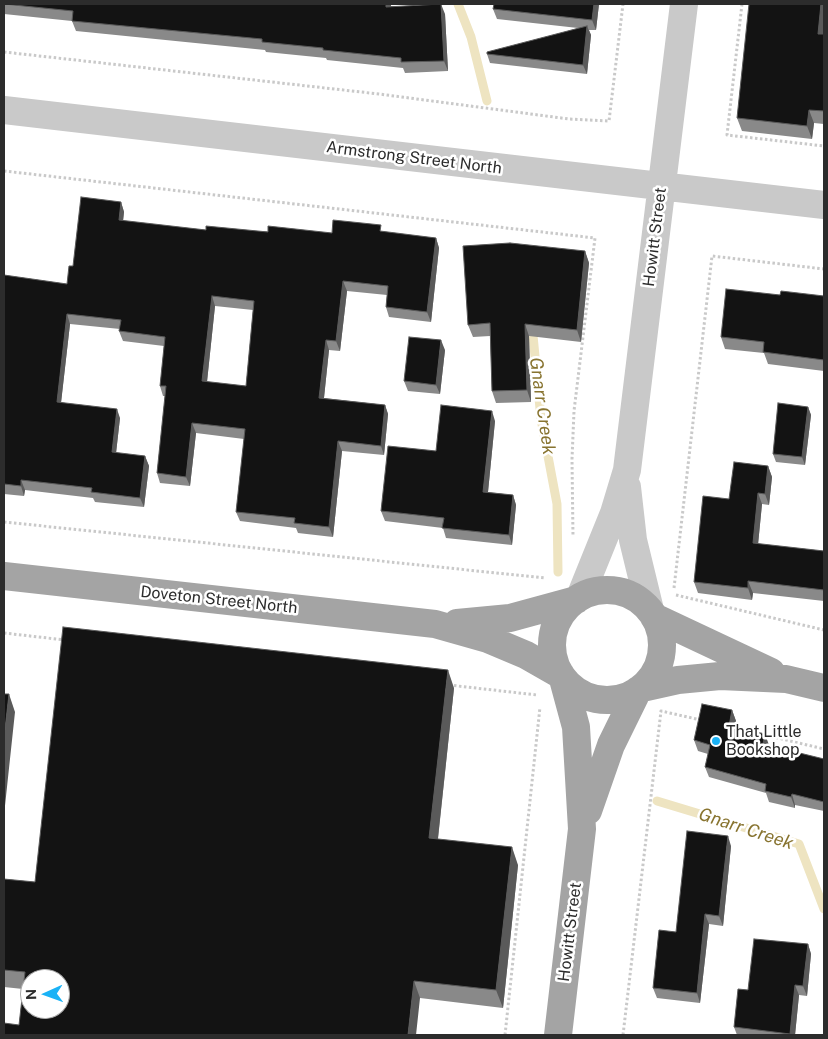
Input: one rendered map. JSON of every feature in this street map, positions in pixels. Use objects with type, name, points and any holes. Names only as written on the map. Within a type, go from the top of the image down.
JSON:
[{"type":"main road","name":"Doveton Street North","points":[[4,576],[435,624],[488,639],[526,655],[562,677]]},
{"type":"main road","points":[[786,679],[652,613],[635,598],[618,591],[598,590],[578,598],[561,614],[552,638],[553,655],[562,677],[583,695],[600,700],[617,699],[640,689],[698,677],[786,679],[824,688]]},
{"type":"main road","name":"Doveton Street North","points":[[435,624],[510,618],[578,598]]},
{"type":"main road","points":[[640,689],[654,673],[661,655],[661,636],[652,613]]},
{"type":"main road","name":"Howitt Street","points":[[558,1035],[582,829],[575,722],[562,677]]},
{"type":"main road","name":"Howitt Street","points":[[582,829],[606,757],[640,689]]},
{"type":"street","name":"Howitt Street","points":[[578,598],[611,522],[627,470],[684,4]]},
{"type":"street","name":"Armstrong Street North","points":[[4,110],[824,205]]},
{"type":"street","name":"Howitt Street","points":[[627,470],[632,532],[652,613]]},
{"type":"path","points":[[4,52],[379,94],[559,118],[609,121],[624,4]]},
{"type":"path","points":[[742,4],[727,135],[824,146]]},
{"type":"path","points":[[4,171],[595,238],[574,411],[572,460],[573,543]]},
{"type":"path","points":[[824,269],[712,256],[673,594],[824,630]]},
{"type":"path","points":[[4,522],[554,579]]},
{"type":"path","points":[[4,633],[72,641]]},
{"type":"path","points":[[446,684],[541,695]]},
{"type":"path","points":[[505,1035],[541,703]]},
{"type":"path","points":[[623,1035],[661,711],[704,721]]},
{"type":"path","points":[[760,734],[824,749]]},
{"type":"building","points":[[4,4],[386,4],[386,7],[441,4],[444,61],[401,62],[401,58],[262,42],[262,39],[72,21],[73,11]]},
{"type":"building","points":[[494,4],[594,4],[592,20],[493,9]]},
{"type":"building","points":[[749,4],[821,4],[818,34],[824,34],[824,111],[809,110],[807,126],[737,118]]},
{"type":"building","points":[[587,26],[583,65],[487,54],[487,52]]},
{"type":"building","points":[[81,197],[121,202],[119,220],[206,230],[206,226],[268,232],[268,226],[332,233],[333,220],[381,225],[380,231],[436,238],[427,312],[386,307],[388,286],[343,281],[336,341],[326,340],[319,398],[385,405],[381,446],[338,441],[329,527],[294,523],[295,518],[236,512],[245,429],[192,423],[186,477],[157,473],[166,386],[160,386],[165,337],[119,331],[121,320],[67,314],[57,402],[117,409],[112,452],[145,456],[140,498],[91,492],[92,488],[21,480],[21,486],[4,484],[4,275],[67,284],[69,266],[73,266]],"holes":[[[212,296],[254,301],[246,386],[202,381]]]},
{"type":"building","points":[[510,243],[585,251],[577,330],[525,324],[527,390],[492,391],[490,323],[468,325],[463,246]]},
{"type":"building","points":[[726,289],[780,295],[781,291],[824,296],[824,360],[763,352],[764,342],[721,337]]},
{"type":"building","points":[[409,337],[441,340],[436,385],[404,381]]},
{"type":"building","points":[[778,403],[808,407],[802,457],[773,454]]},
{"type":"building","points":[[441,405],[492,411],[483,492],[513,495],[509,535],[442,528],[444,518],[381,511],[388,446],[436,451]]},
{"type":"building","points":[[734,462],[768,466],[765,494],[758,493],[753,543],[824,551],[824,590],[748,581],[748,588],[694,582],[703,496],[729,499]]},
{"type":"building","points":[[63,627],[448,670],[429,838],[512,847],[496,990],[414,981],[408,1035],[4,1035],[4,1023],[19,1025],[20,1016],[20,1019],[70,1019],[70,969],[20,969],[20,972],[4,970],[4,879],[35,882]]},
{"type":"building","points":[[4,694],[9,694],[4,739]]},
{"type":"building","points":[[702,704],[732,710],[729,726],[765,734],[763,744],[824,759],[824,802],[792,794],[791,797],[765,791],[766,784],[705,767],[710,745],[694,740]]},
{"type":"building","points":[[687,831],[728,836],[719,916],[705,914],[697,993],[653,988],[659,930],[676,932]]},
{"type":"building","points":[[754,939],[808,944],[803,986],[795,985],[790,1034],[734,1027],[738,989],[748,990]]},
{"type":"waterway","name":"Gnarr Creek","points":[[458,4],[471,37],[487,101]]},
{"type":"waterway","name":"Gnarr Creek","points":[[532,325],[541,419],[557,504],[558,572]]},
{"type":"waterway","name":"Gnarr Creek","points":[[657,801],[799,844],[824,909]]},
{"type":"place","name":"That Little Bookshop","points":[[716,741]]}]
